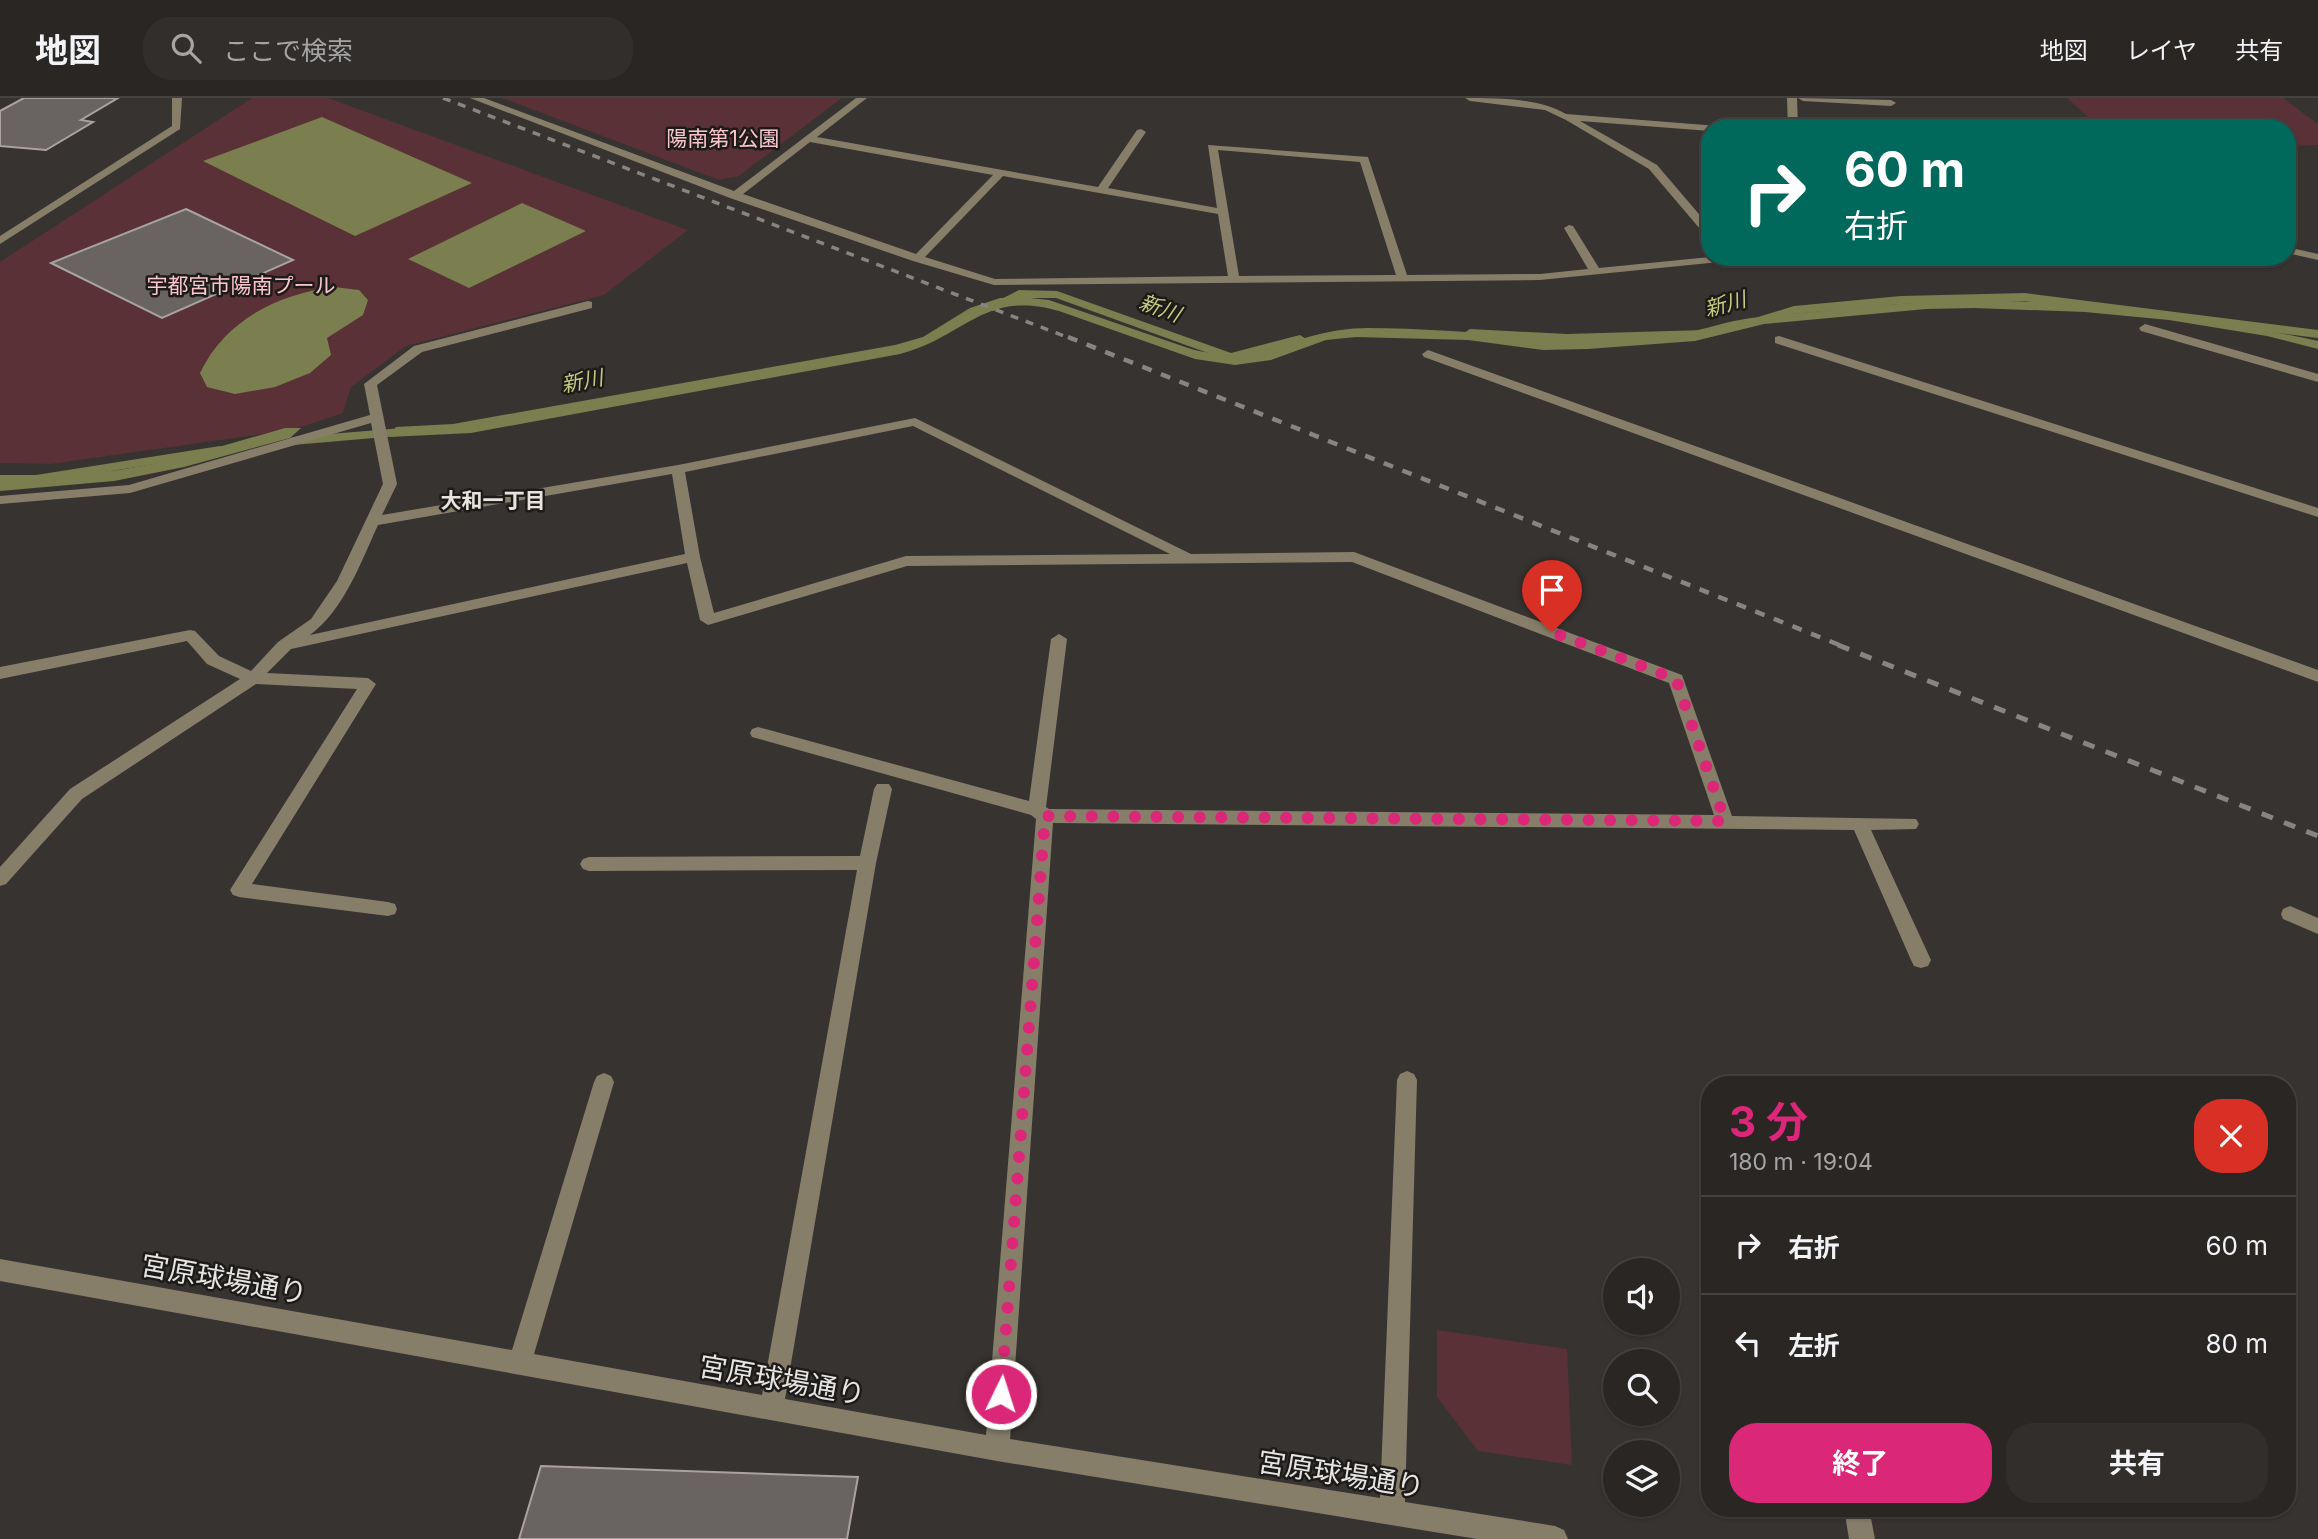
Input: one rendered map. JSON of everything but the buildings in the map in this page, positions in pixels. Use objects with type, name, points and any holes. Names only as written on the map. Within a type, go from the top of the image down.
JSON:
[{"type":"street","points":[[0,241],[177,127],[177,98]]},
{"type":"street","points":[[475,98],[734,196],[994,282],[1540,277],[1701,260]]},
{"type":"street","points":[[734,196],[862,98]]},
{"type":"street","points":[[1470,98],[1548,107],[1653,167],[1701,223]]},
{"type":"street","points":[[1792,98],[1793,119]]},
{"type":"street","points":[[1803,98],[1891,103]]},
{"type":"street","points":[[1564,117],[1701,127]]},
{"type":"street","points":[[1100,192],[1141,131]]},
{"type":"street","points":[[809,139],[1223,212]]},
{"type":"street","points":[[1234,280],[1212,147],[1364,159],[1403,280]]},
{"type":"street","points":[[918,259],[999,174]]},
{"type":"street","points":[[1569,228],[1595,271]]},
{"type":"street","points":[[2296,252],[2318,257]]},
{"type":"street","points":[[0,879],[76,794],[253,678],[284,646],[316,622],[344,582],[390,484],[370,384],[418,349],[588,305]]},
{"type":"street","points":[[2145,328],[2318,378]]},
{"type":"street","points":[[1779,340],[2318,513]]},
{"type":"street","points":[[1428,354],[2318,676]]},
{"type":"street","points":[[0,500],[130,489],[377,417]]},
{"type":"street","points":[[370,523],[678,469],[915,422],[1186,556]]},
{"type":"street","points":[[678,469],[693,557],[708,620],[906,561],[1186,556],[1354,557],[1676,679],[1725,821]]},
{"type":"street","points":[[284,646],[693,557]]},
{"type":"street","points":[[0,674],[190,635],[213,660],[253,678],[368,684],[239,890],[388,909]]},
{"type":"street","points":[[997,1449],[1041,813],[1059,639]]},
{"type":"street","points":[[758,733],[1041,813],[1910,824]]},
{"type":"street","points":[[771,1409],[867,863],[883,789]]},
{"type":"street","points":[[1860,825],[1920,960]]},
{"type":"street","points":[[589,864],[867,863]]},
{"type":"street","points":[[2290,914],[2318,926]]},
{"type":"street","points":[[1392,1512],[1407,1080]]},
{"type":"street","points":[[520,1362],[604,1082]]},
{"type":"street","name":"宮原球場通り","points":[[0,1270],[997,1449],[1555,1539]]},
{"type":"street","points":[[1857,1517],[1861,1539]]},
{"type":"green space","name":"宇都宮市陽南プール","points":[[252,98],[328,98],[688,230],[604,295],[406,346],[351,387],[343,413],[292,430],[51,464],[0,463],[0,262]]},
{"type":"green space","name":"陽南第1公園","points":[[502,98],[842,98],[739,176],[719,180]]},
{"type":"green space","points":[[2067,98],[2283,98],[2318,124],[2318,145],[2296,146],[2296,119],[2090,119]]},
{"type":"green space","points":[[1437,1330],[1567,1349],[1572,1465],[1478,1451],[1437,1397]]},
{"type":"shaded area","points":[[322,117],[472,183],[355,236],[203,161]]},
{"type":"shaded area","points":[[522,203],[586,231],[469,288],[408,259]]},
{"type":"shaded area","points":[[334,287],[359,290],[368,300],[363,315],[327,338],[331,355],[310,373],[275,387],[235,394],[207,387],[200,373],[211,354],[239,324],[274,303]]},
{"type":"shaded area","points":[[1000,298],[1049,300],[1188,348],[1235,354],[1320,334],[1367,328],[1581,339],[1653,338],[1760,317],[1954,301],[2046,302],[2183,316],[2318,341],[2318,349],[2267,336],[2169,320],[2085,312],[1975,308],[1926,309],[1764,324],[1695,341],[1588,349],[1543,350],[1468,340],[1356,337],[1326,340],[1271,360],[1235,365],[1195,359],[1059,311],[1033,306],[1012,306],[975,318],[922,347],[900,354],[471,433],[389,437],[396,427],[453,424],[895,345],[923,337],[970,308]]},
{"type":"shaded area","points":[[285,428],[301,428],[290,438],[184,467],[114,481],[0,491],[0,481],[119,470],[170,461]]},
{"type":"waterway","name":"新川","points":[[990,308],[1019,294],[1057,295],[1230,357],[1300,339]]},
{"type":"waterway","name":"新川","points":[[1748,322],[1794,310],[1901,300],[2025,297],[2318,334]]},
{"type":"waterway","name":"新川","points":[[1470,333],[1567,338],[1705,334]]},
{"type":"waterway","name":"新川","points":[[293,441],[415,431]]},
{"type":"waterway","name":"新川","points":[[0,479],[36,479],[220,450]]},
{"type":"railway","points":[[443,98],[1072,339]]},
{"type":"railway","points":[[1068,337],[1842,646]]},
{"type":"railway","points":[[1838,645],[2318,836]]},
{"type":"district","name":"大和一丁目","points":[[493,500]]},
{"type":"route","points":[[1001,1394],[1045,816],[1725,821],[1676,679],[1552,632]]}]
